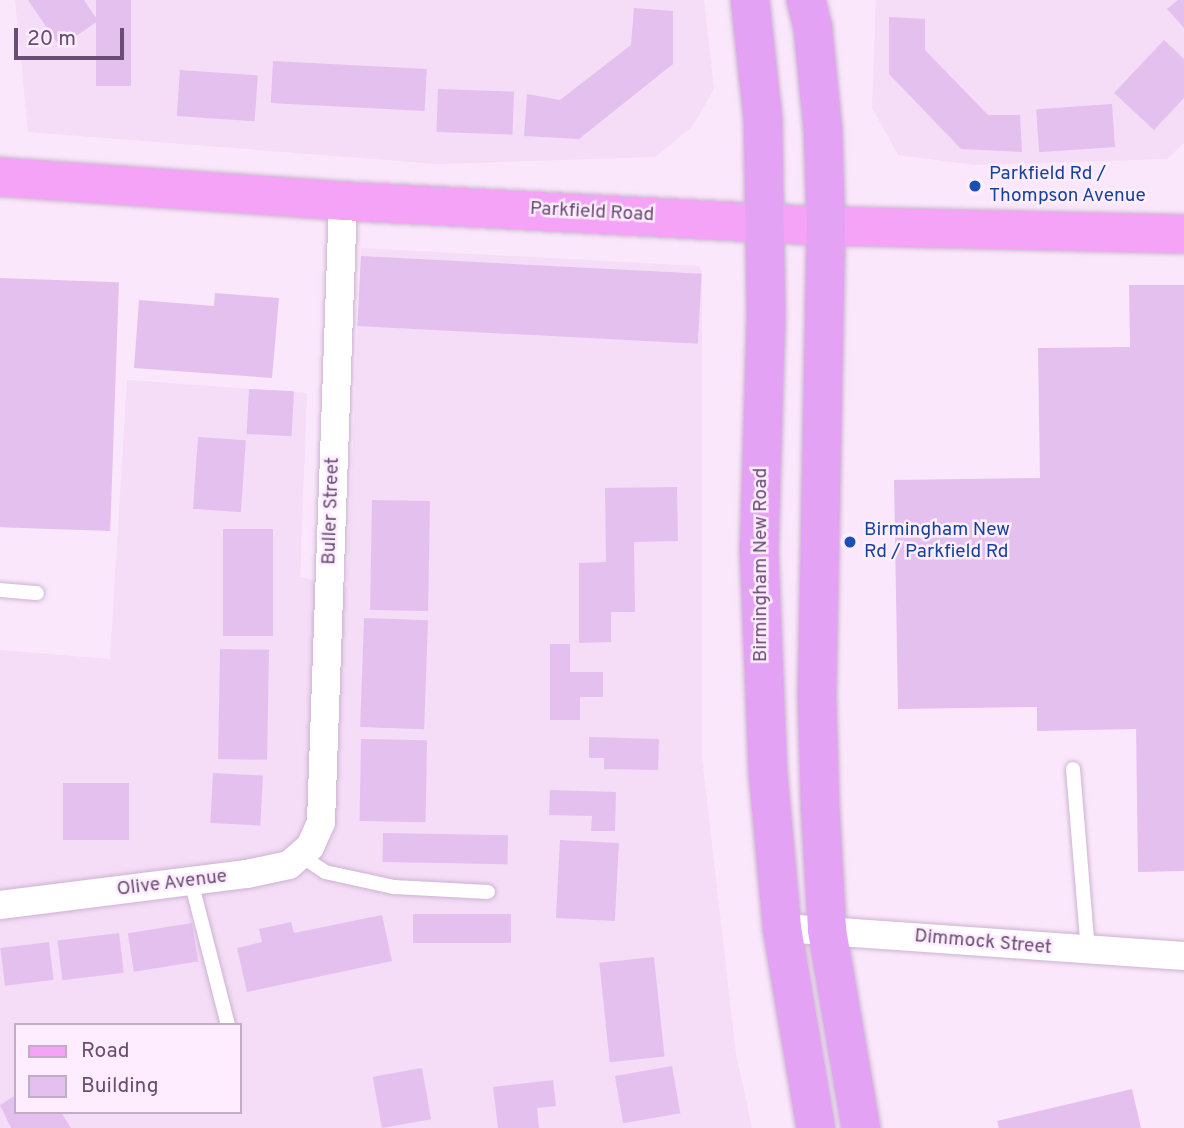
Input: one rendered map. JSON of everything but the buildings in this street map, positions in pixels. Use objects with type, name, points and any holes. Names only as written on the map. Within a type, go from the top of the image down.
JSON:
[{"type":"highway","name":"Birmingham New Road","points":[[750,0],[763,120],[766,318],[760,592],[782,928],[816,1128]]},
{"type":"highway","points":[[806,0],[821,106],[826,226],[817,696],[827,930],[861,1128]]},
{"type":"highway","points":[[760,592],[820,589]]},
{"type":"main road","name":"Parkfield Road","points":[[0,177],[343,201],[826,226],[1184,234]]},
{"type":"street","name":"Buller Street","points":[[300,855],[310,847],[321,822],[343,201]]},
{"type":"street","name":"Olive Avenue","points":[[0,905],[191,881],[289,865],[300,855]]},
{"type":"street","name":"Dimmock Street","points":[[782,928],[1088,952],[1184,956]]},
{"type":"lane","points":[[0,590],[37,593]]},
{"type":"lane","points":[[1073,769],[1088,952]]},
{"type":"lane","points":[[300,855],[325,872],[394,887],[488,892]]},
{"type":"lane","points":[[191,881],[227,1023]]},
{"type":"shaded area","points":[[15,0],[704,0],[714,89],[692,127],[655,157],[438,164],[28,132]]},
{"type":"shaded area","points":[[876,0],[1184,0],[1184,143],[1167,159],[975,165],[898,155],[872,108]]},
{"type":"shaded area","points":[[361,248],[699,266],[702,272],[702,757],[736,1054],[752,1128],[0,1128],[0,650],[110,659],[127,380],[307,393],[300,577],[347,587]]},
{"type":"place","name":"Parkfield Rd / Thompson Avenue","points":[[975,186]]},
{"type":"place","name":"Birmingham New Rd / Parkfield Rd","points":[[850,542]]}]
